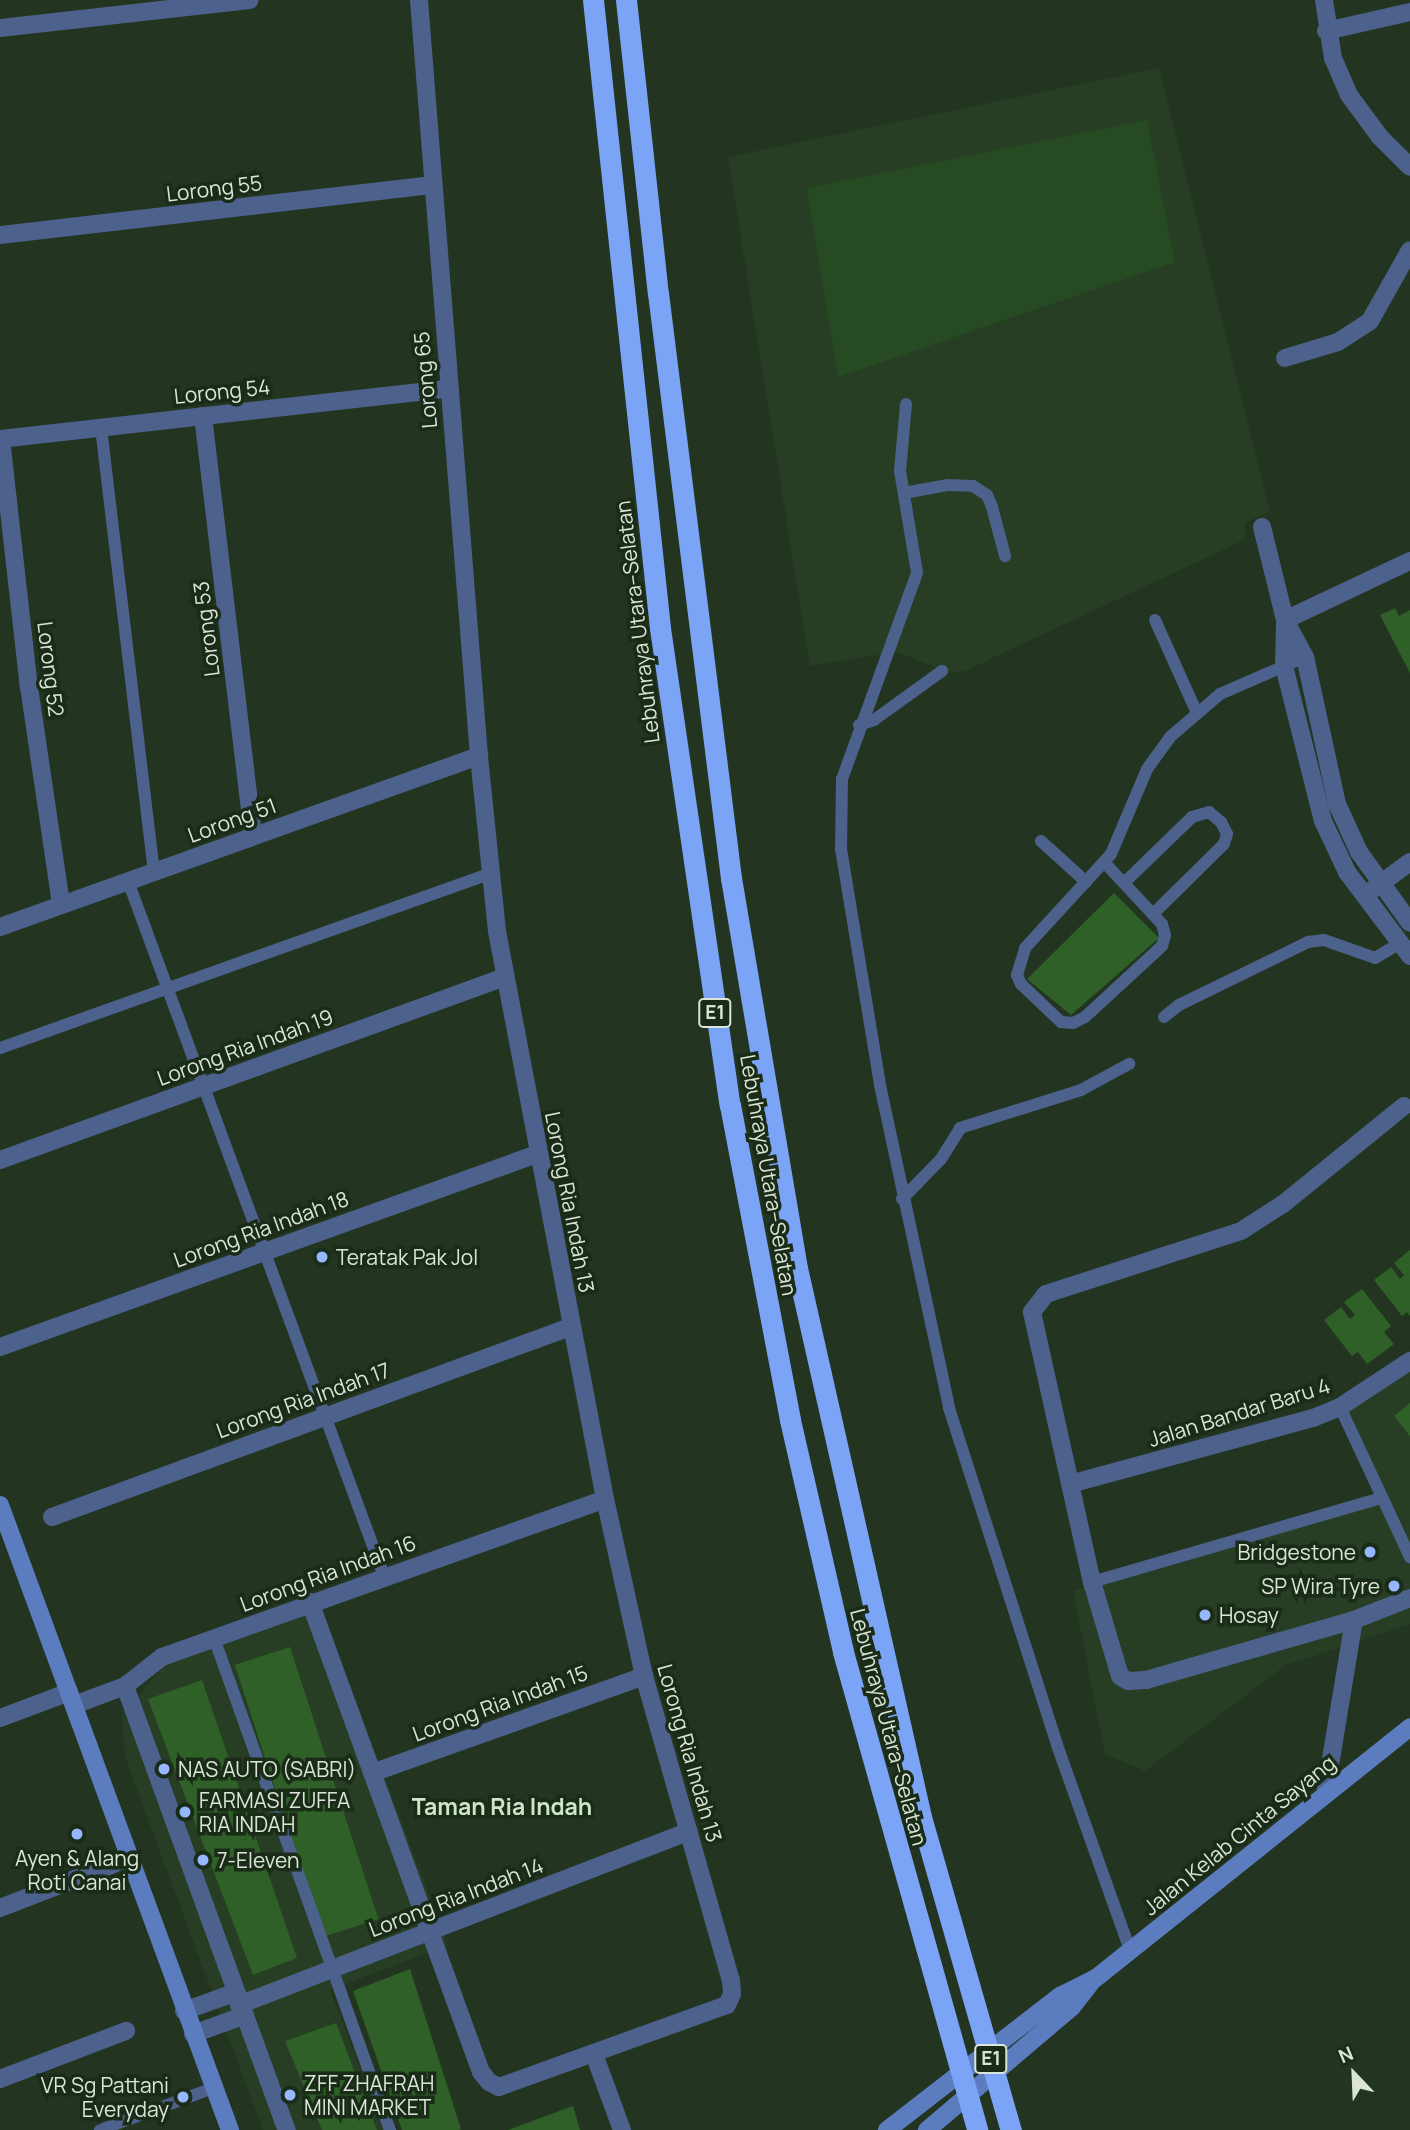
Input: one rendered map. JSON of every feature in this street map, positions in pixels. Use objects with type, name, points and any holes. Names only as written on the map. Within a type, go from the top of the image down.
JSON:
[{"type":"highway","name":"Lebuhraya Utara–Selatan","points":[[593,0],[660,628],[730,1105],[790,1420],[840,1638],[939,2008],[977,2130]]},
{"type":"highway","name":"Lebuhraya Utara–Selatan","points":[[626,0],[697,626],[767,1100],[802,1294],[876,1632],[921,1818],[1011,2130]]},
{"type":"main road","points":[[0,1505],[230,2130]]},
{"type":"main road","name":"Jalan Kelab Cinta Sayang","points":[[887,2130],[1051,2003],[1096,1978],[1410,1727]]},
{"type":"main road","name":"Jalan Kelab Cinta Sayang","points":[[927,2130],[1072,2007],[1096,1978]]},
{"type":"street","points":[[0,28],[249,0]]},
{"type":"street","name":"Lorong 65","points":[[419,0],[479,756]]},
{"type":"street","points":[[1324,0],[1326,32],[1340,76],[1359,112],[1410,167]]},
{"type":"street","points":[[1326,32],[1410,12]]},
{"type":"street","name":"Lorong 55","points":[[0,235],[433,185]]},
{"type":"street","points":[[1285,358],[1338,342],[1363,327],[1387,296],[1410,250]]},
{"type":"street","name":"Lorong 54","points":[[0,439],[449,389]]},
{"type":"street","name":"Lorong 53","points":[[203,416],[253,836]]},
{"type":"street","name":"Lorong 52","points":[[0,439],[29,687],[61,905]]},
{"type":"street","points":[[1262,527],[1285,620],[1304,657],[1336,804],[1380,885],[1410,923]]},
{"type":"street","points":[[1285,620],[1410,561]]},
{"type":"street","points":[[1285,620],[1284,666],[1323,821],[1363,896],[1405,949]]},
{"type":"street","name":"Lorong 51","points":[[0,927],[479,756]]},
{"type":"street","name":"Lorong Ria Indah 13","points":[[310,1602],[481,2072],[489,2082],[499,2087],[718,2011],[731,1999],[731,1981],[644,1675],[570,1327],[505,978],[489,874],[479,756]]},
{"type":"street","points":[[1363,896],[1410,863]]},
{"type":"street","name":"Lorong Ria Indah 19","points":[[0,1160],[505,978]]},
{"type":"street","points":[[1404,1106],[1283,1203],[1241,1231],[1046,1294],[1034,1305],[1092,1582],[1114,1663],[1128,1681],[1354,1620],[1410,1598]]},
{"type":"street","name":"Lorong Ria Indah 18","points":[[0,1347],[537,1154]]},
{"type":"street","name":"Lorong Ria Indah 17","points":[[52,1517],[570,1327]]},
{"type":"street","name":"Jalan Bandar Baru 4","points":[[1070,1484],[1276,1429],[1340,1407],[1410,1361]]},
{"type":"street","name":"Lorong Ria Indah 16","points":[[0,1718],[125,1686],[162,1657],[605,1499]]},
{"type":"street","points":[[1325,1795],[1354,1620]]},
{"type":"street","name":"Lorong Ria Indah 15","points":[[372,1773],[644,1675]]},
{"type":"street","points":[[125,1686],[287,2130]]},
{"type":"street","name":"Lorong Ria Indah 14","points":[[193,2034],[239,2004],[430,1933],[689,1831]]},
{"type":"street","points":[[0,1908],[129,1858]]},
{"type":"street","name":"Lorong Ria Indah 14","points":[[184,2011],[239,2004]]},
{"type":"street","points":[[0,2078],[126,2031]]},
{"type":"street","points":[[594,2054],[622,2130]]},
{"type":"lane","points":[[906,404],[900,458],[904,493],[918,559],[916,581],[859,725],[842,779],[841,849],[902,1199],[949,1408],[1057,1745],[1130,1950]]},
{"type":"lane","points":[[101,428],[154,872]]},
{"type":"lane","points":[[904,493],[948,485],[973,486],[987,495],[1005,556]]},
{"type":"lane","points":[[1155,620],[1196,710]]},
{"type":"lane","points":[[1104,862],[1153,914],[1166,935],[1162,946],[1085,1017],[1073,1023],[1061,1022],[1021,984],[1019,962],[1025,948],[1104,862],[1147,769],[1196,710],[1304,657]]},
{"type":"lane","points":[[859,725],[874,720],[942,671]]},
{"type":"lane","points":[[1124,883],[1192,817],[1209,812],[1221,822],[1227,834],[1224,844],[1153,914]]},
{"type":"lane","points":[[1041,841],[1086,882]]},
{"type":"lane","points":[[0,1048],[167,986],[489,874]]},
{"type":"lane","points":[[128,881],[384,1576]]},
{"type":"lane","points":[[1164,1017],[1179,1005],[1308,942],[1324,940],[1375,958],[1405,949]]},
{"type":"lane","points":[[902,1199],[941,1159],[960,1128],[1082,1090],[1129,1064]]},
{"type":"lane","points":[[1340,1407],[1410,1557]]},
{"type":"lane","points":[[1092,1582],[1382,1498]]},
{"type":"lane","points":[[214,1638],[390,2130]]},
{"type":"lane","points":[[100,2130],[213,2088]]},
{"type":"shaded area","points":[[1159,68],[1270,511],[1245,523],[1246,539],[967,670],[950,673],[897,652],[810,666],[728,157]]},
{"type":"shaded area","points":[[1147,120],[1175,262],[838,377],[807,188]]},
{"type":"shaded area","points":[[1410,1366],[1410,1624],[1286,1665],[1145,1771],[1105,1754],[1073,1591],[1378,1504],[1340,1416]]},
{"type":"shaded area","name":"Taman Ria Indah","points":[[320,1605],[448,1945],[330,1990],[384,2130],[263,2130],[125,1757],[122,1715],[167,1662]]},
{"type":"building","points":[[1395,608],[1399,616],[1410,610],[1410,673],[1380,615]]},
{"type":"building","points":[[1114,893],[1159,938],[1071,1015],[1027,979]]},
{"type":"building","points":[[1410,1250],[1410,1316],[1407,1312],[1402,1316],[1374,1280],[1391,1267],[1400,1279],[1404,1275],[1394,1263]]},
{"type":"building","points":[[1362,1289],[1391,1326],[1384,1332],[1394,1344],[1367,1364],[1358,1352],[1352,1356],[1324,1320],[1341,1307],[1350,1319],[1355,1315],[1344,1302]]},
{"type":"building","points":[[1410,1403],[1410,1436],[1394,1416]]},
{"type":"building","points":[[290,1647],[378,1919],[323,1937],[235,1665]]},
{"type":"building","points":[[202,1680],[297,1958],[253,1975],[148,1699]]},
{"type":"building","points":[[410,1969],[461,2129],[458,2130],[402,2130],[353,1991]]},
{"type":"building","points":[[336,2023],[377,2130],[322,2130],[285,2041]]},
{"type":"building","points":[[573,2106],[580,2130],[508,2130]]},
{"type":"place","name":"Teratak Pak Jol","points":[[322,1257]]},
{"type":"place","name":"Bridgestone","points":[[1370,1552]]},
{"type":"place","name":"SP Wira Tyre","points":[[1394,1586]]},
{"type":"place","name":"Hosay","points":[[1205,1615]]},
{"type":"place","name":"NAS AUTO (SABRI)","points":[[164,1769]]},
{"type":"place","name":"FARMASI ZUFFA RIA INDAH","points":[[185,1812]]},
{"type":"place","name":"Ayen & Alang Roti Canai","points":[[77,1834]]},
{"type":"place","name":"7-Eleven","points":[[203,1860]]},
{"type":"place","name":"ZFF ZHAFRAH MINI MARKET","points":[[290,2095]]},
{"type":"place","name":"VR Sg Pattani Everyday","points":[[183,2097]]},
{"type":"district","name":"Taman Ria Indah","points":[[502,1806]]}]
